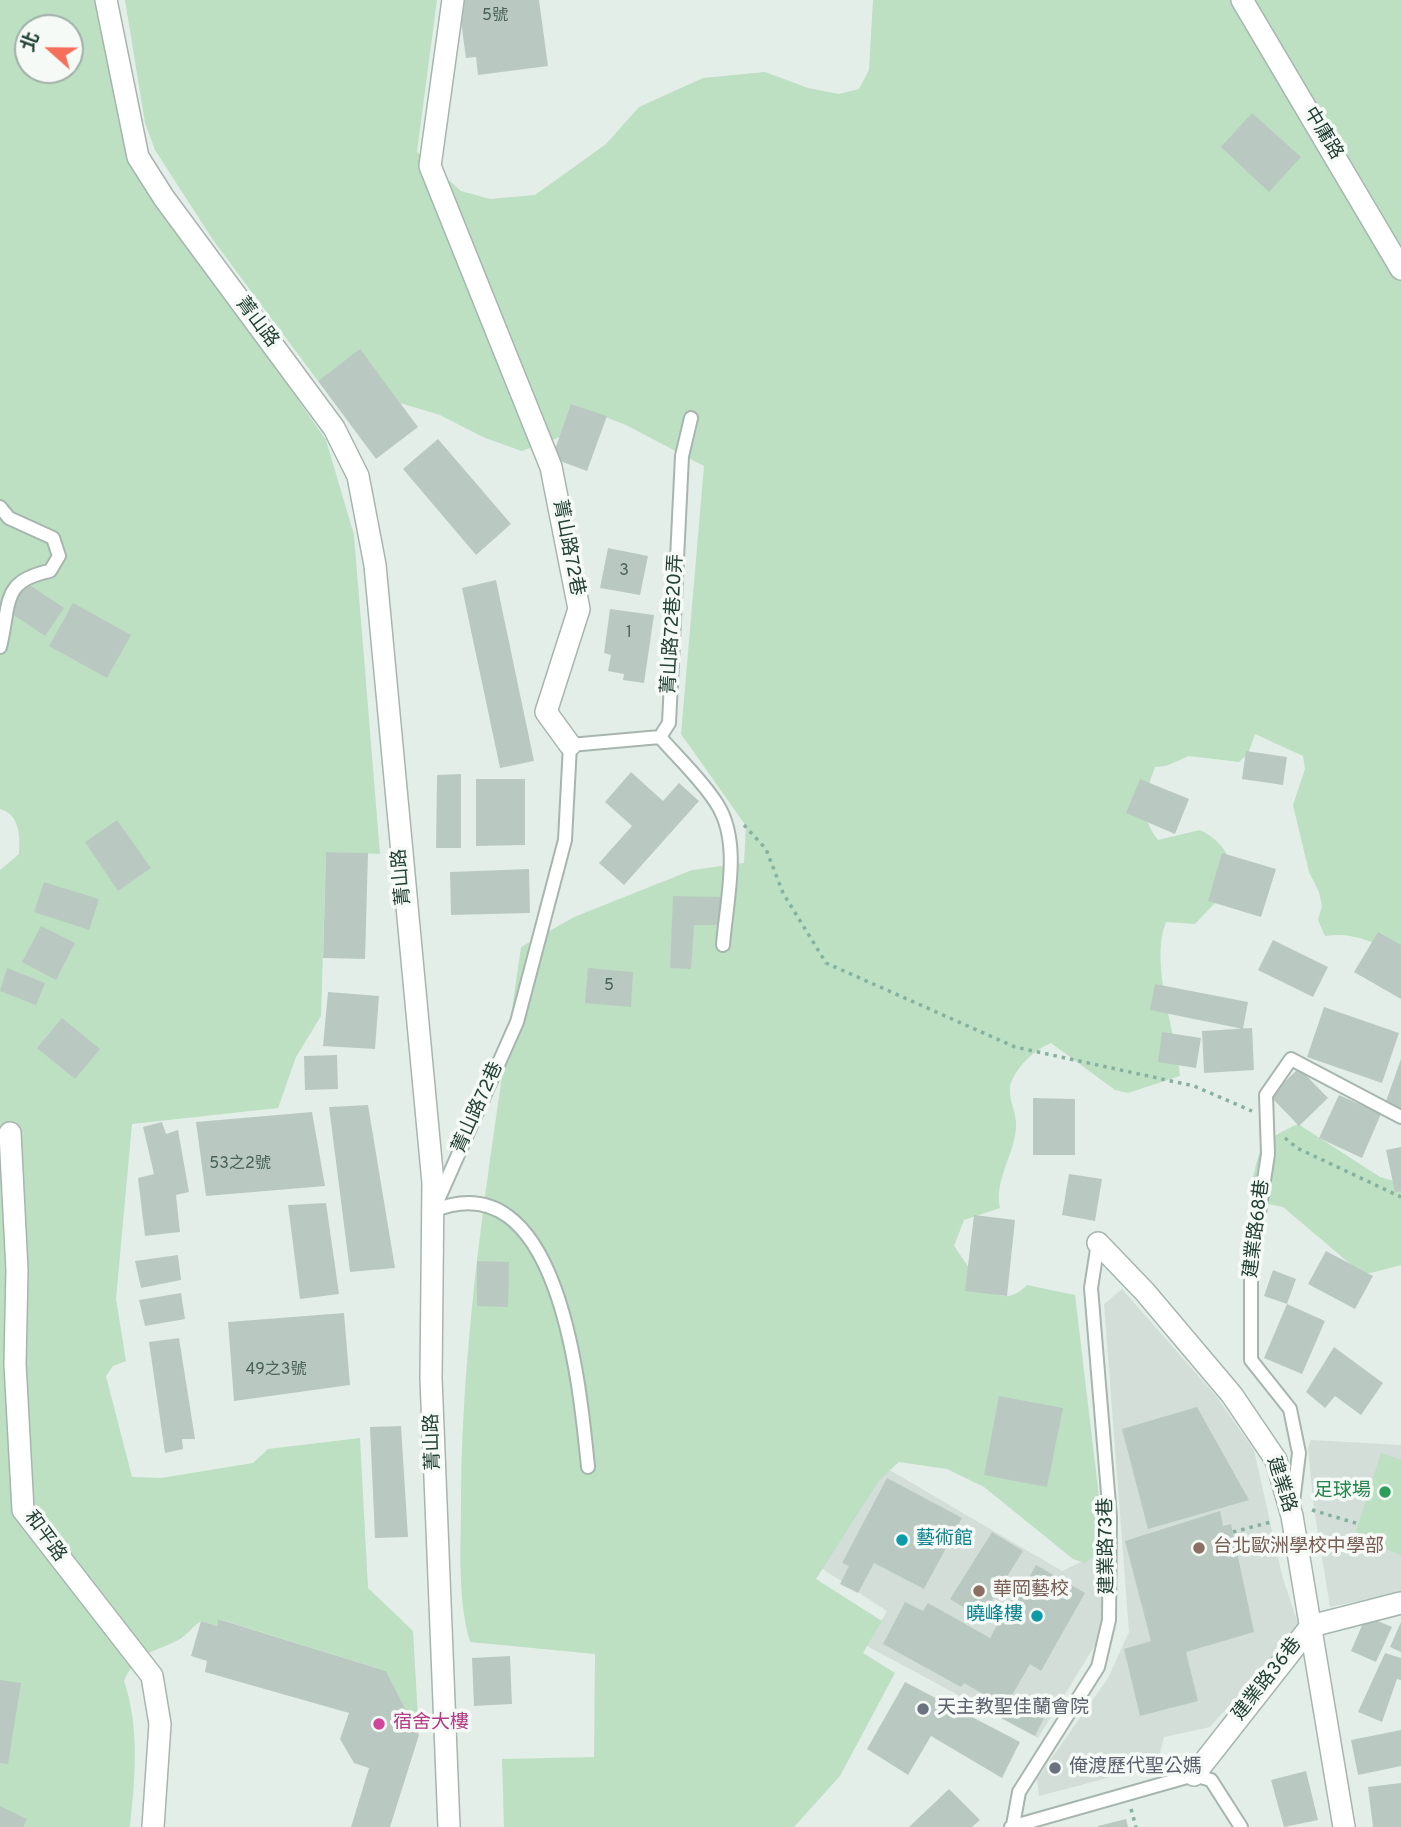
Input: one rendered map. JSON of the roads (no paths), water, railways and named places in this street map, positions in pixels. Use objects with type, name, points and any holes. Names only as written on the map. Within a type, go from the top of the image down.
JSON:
[{"type":"street","name":"菁山路","points":[[106,0],[138,157],[163,198],[334,428],[358,476],[375,565],[433,1183],[431,1378],[449,1827]]},
{"type":"street","name":"菁山路72巷","points":[[453,0],[430,166],[551,467],[579,609],[546,712],[570,745]]},
{"type":"street","name":"中庸路","points":[[1242,0],[1401,269]]},
{"type":"street","name":"和平路","points":[[10,1133],[17,1270],[15,1364],[23,1510],[152,1675],[160,1724],[153,1827]]},
{"type":"street","name":"建業路","points":[[1098,1243],[1145,1292],[1232,1395],[1276,1460],[1292,1517],[1343,1827]]},
{"type":"street","name":"建業路36巷","points":[[1194,1775],[1311,1626],[1401,1603]]},
{"type":"lane","name":"菁山路72巷20弄","points":[[660,737],[668,723],[682,456],[691,418]]},
{"type":"lane","points":[[0,506],[9,518],[53,538],[59,556],[50,571],[26,575],[10,589],[3,609],[0,647]]},
{"type":"lane","points":[[570,745],[660,737],[718,806],[730,845],[723,945]]},
{"type":"lane","name":"菁山路72巷","points":[[433,1211],[517,1022],[565,840],[570,745]]},
{"type":"lane","name":"建業路68巷","points":[[1292,1517],[1299,1453],[1290,1409],[1251,1360],[1251,1266],[1269,1125],[1266,1095],[1291,1059],[1401,1117]]},
{"type":"lane","points":[[433,1211],[456,1201],[488,1204],[520,1227],[540,1253],[552,1279],[570,1345],[588,1467]]},
{"type":"lane","name":"建業路73巷","points":[[1012,1826],[1019,1792],[1098,1667],[1109,1620],[1110,1517],[1091,1287],[1098,1243]]},
{"type":"lane","points":[[1012,1826],[1194,1775],[1210,1780],[1241,1827]]},
{"type":"place","name":"足球場","points":[[1385,1492]]},
{"type":"place","name":"藝術館","points":[[902,1540]]},
{"type":"place","name":"台北歐洲學校中學部","points":[[1199,1548]]},
{"type":"place","name":"華岡藝校","points":[[979,1591]]},
{"type":"place","name":"曉峰樓","points":[[1037,1616]]},
{"type":"place","name":"天主教聖佳蘭會院","points":[[923,1709]]},
{"type":"place","name":"宿舍大樓","points":[[379,1724]]},
{"type":"place","name":"俺渡歷代聖公媽","points":[[1055,1768]]}]
